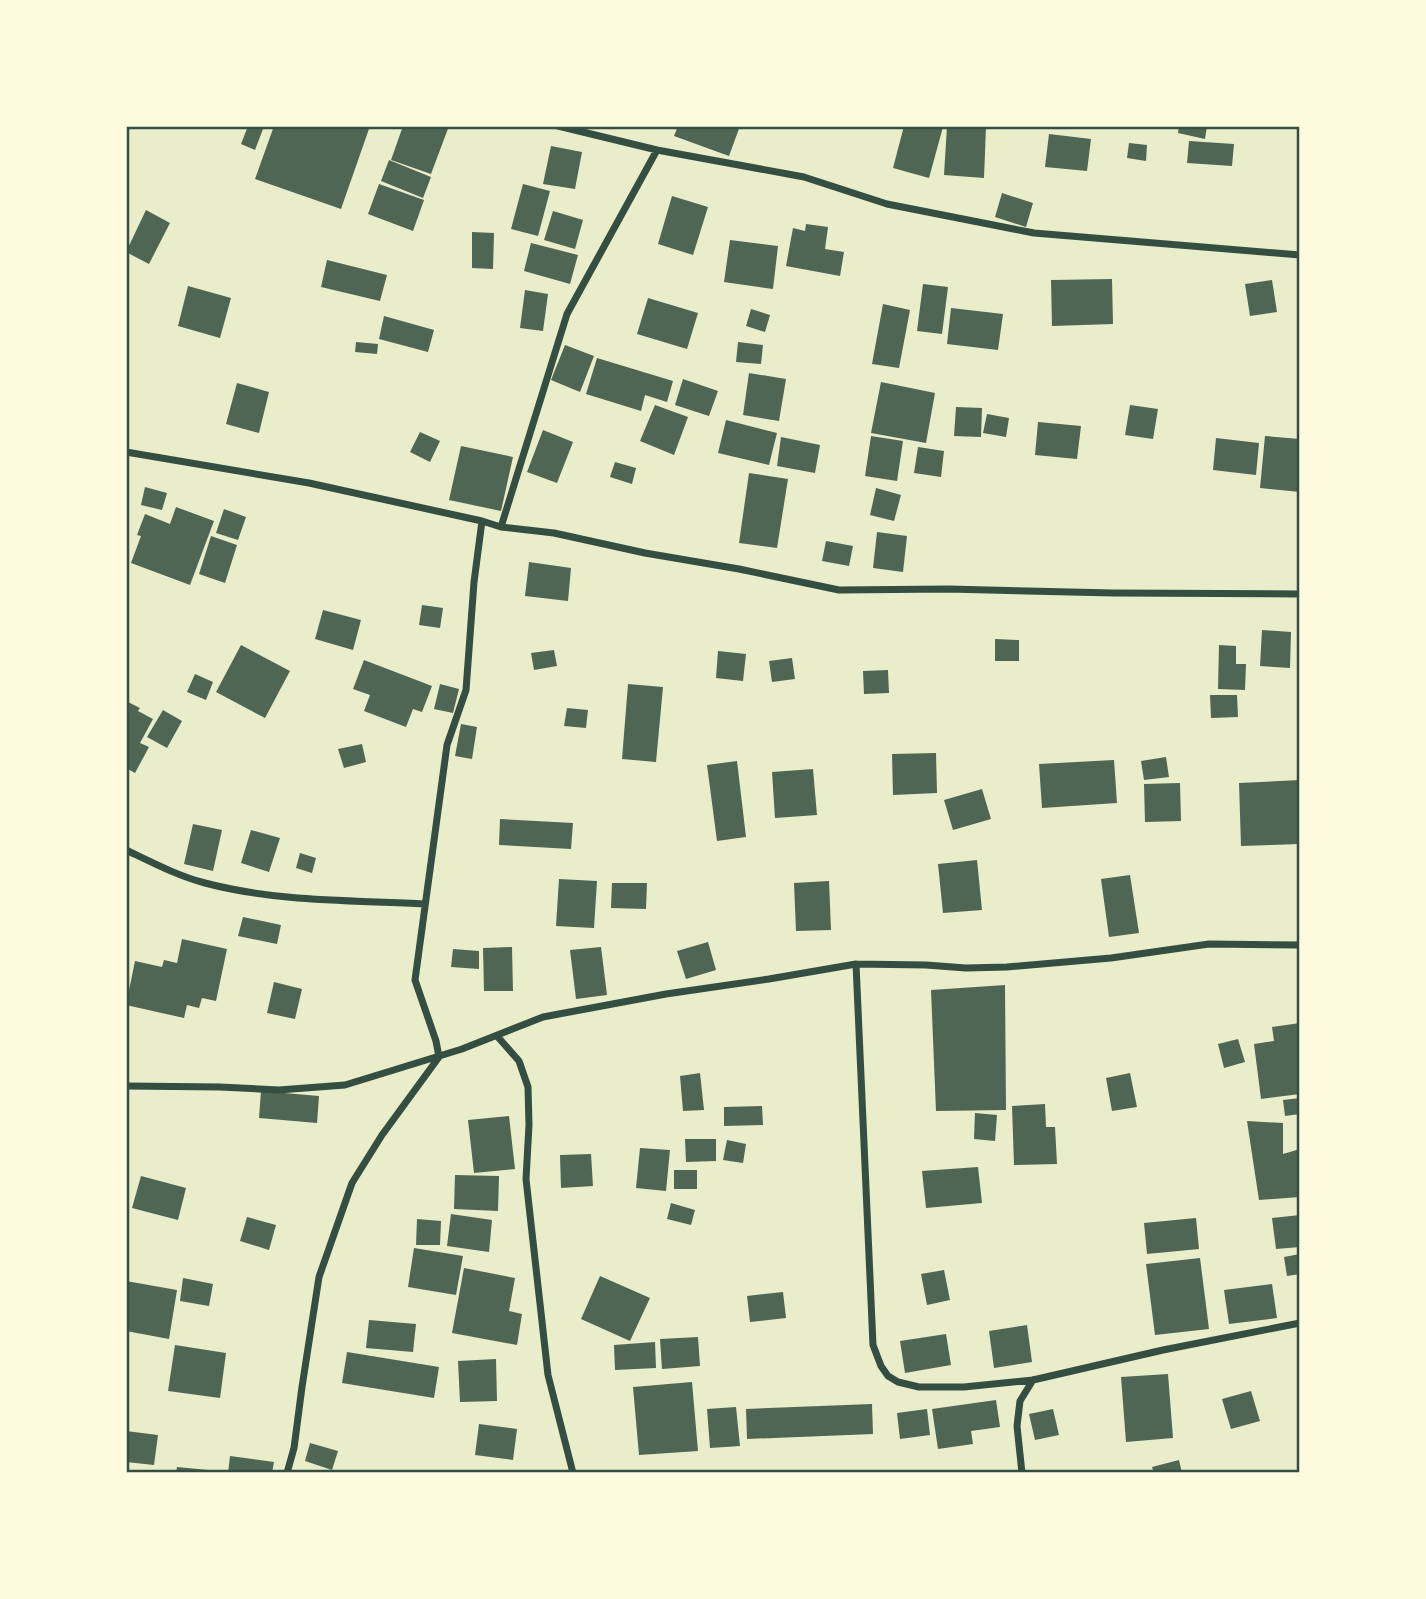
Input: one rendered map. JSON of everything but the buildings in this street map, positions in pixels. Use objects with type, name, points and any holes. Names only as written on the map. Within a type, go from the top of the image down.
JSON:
[{"type":"street","points":[[558,126],[657,150],[804,177],[887,204],[1034,233],[1300,255]]},
{"type":"street","points":[[501,527],[567,314],[657,150]]},
{"type":"street","points":[[126,452],[309,483],[501,527],[554,533],[839,590],[1300,594]]},
{"type":"street","points":[[287,1473],[294,1448],[319,1277],[352,1183],[382,1135],[439,1057],[415,980],[447,745],[466,690],[474,582],[482,521]]},
{"type":"street","points":[[126,850],[204,883],[271,896],[425,904]]},
{"type":"street","points":[[126,1086],[279,1090],[345,1085],[439,1057],[543,1017],[666,994],[856,964],[1007,967],[1111,958],[1209,944],[1300,945]]},
{"type":"street","points":[[856,964],[873,1345],[888,1376],[898,1382],[919,1387],[964,1387],[1033,1380],[1163,1350],[1300,1323]]},
{"type":"street","points":[[497,1036],[519,1061],[528,1087],[526,1179],[548,1375],[573,1473]]},
{"type":"street","points":[[1022,1473],[1017,1426],[1020,1401],[1033,1380]]}]
